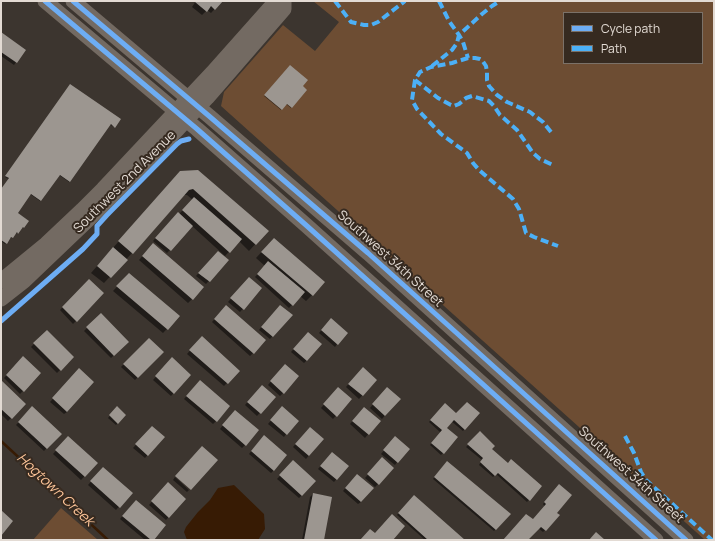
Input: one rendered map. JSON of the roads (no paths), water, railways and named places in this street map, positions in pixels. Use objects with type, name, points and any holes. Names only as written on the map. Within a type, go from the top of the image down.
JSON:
[{"type":"main road","points":[[45,1],[181,116],[360,272],[656,540]]},
{"type":"main road","name":"Southwest 34th Street","points":[[73,1],[394,276],[686,540]]},
{"type":"main road","name":"Southwest 2nd Avenue","points":[[193,103],[212,73],[276,1]]},
{"type":"main road","name":"Southwest 2nd Avenue","points":[[1,299],[24,281],[90,218],[193,103],[284,9],[284,1]]},
{"type":"main road","name":"Southwest 2nd Avenue","points":[[1,281],[46,244],[181,116]]},
{"type":"waterway","name":"Hogtown Creek","points":[[1,441],[108,540]]}]
